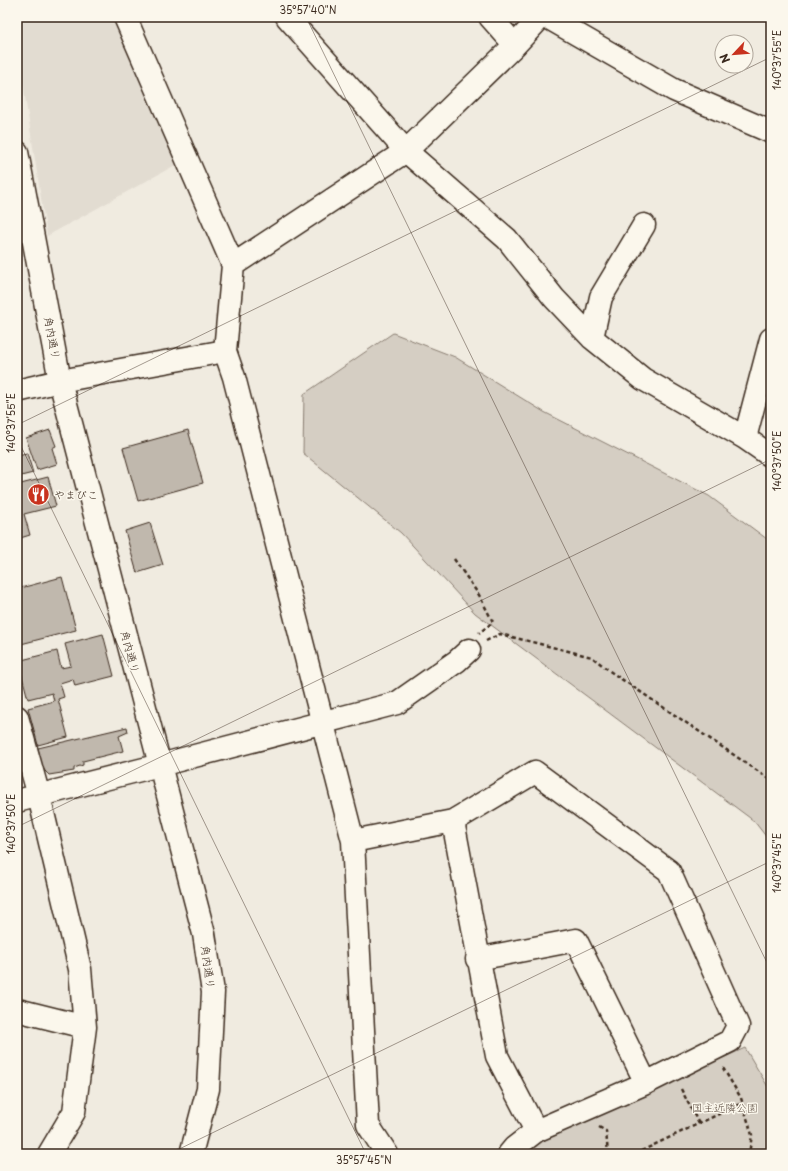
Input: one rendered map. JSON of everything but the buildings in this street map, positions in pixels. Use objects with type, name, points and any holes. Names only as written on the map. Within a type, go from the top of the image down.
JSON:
[{"type":"street","points":[[124,17],[233,265],[225,351],[234,377],[322,723],[354,841],[368,1125],[387,1154]]},
{"type":"street","points":[[287,17],[406,151],[507,239],[554,298],[592,338],[643,379],[745,438],[771,456]]},
{"type":"street","points":[[490,17],[515,45]]},
{"type":"street","points":[[233,265],[406,151],[515,45],[541,17]]},
{"type":"street","points":[[547,17],[674,90],[771,132]]},
{"type":"street","name":"角内通り","points":[[17,152],[60,381],[204,934],[212,992],[208,1089],[192,1154]]},
{"type":"street","points":[[592,338],[601,297],[644,225]]},
{"type":"street","points":[[745,438],[771,339]]},
{"type":"street","points":[[17,391],[60,381],[225,351]]},
{"type":"street","points":[[17,801],[397,703],[457,661],[469,650]]},
{"type":"street","points":[[17,717],[39,796],[80,969],[85,1027],[74,1112],[49,1154]]},
{"type":"street","points":[[354,841],[453,821],[535,772],[669,871],[738,1026],[730,1041],[646,1083],[536,1131],[514,1148],[509,1154]]},
{"type":"street","points":[[453,821],[496,1056],[536,1131]]},
{"type":"street","points":[[478,958],[576,940],[646,1083]]},
{"type":"street","points":[[17,1010],[85,1027]]},
{"type":"path","points":[[454,559],[479,595],[493,622],[475,636],[469,650]]},
{"type":"path","points":[[469,650],[500,634],[592,657],[611,672],[771,780]]},
{"type":"path","points":[[713,1050],[742,1103],[752,1135],[748,1154]]},
{"type":"path","points":[[672,1070],[699,1124]]},
{"type":"path","points":[[635,1154],[742,1103]]},
{"type":"path","points":[[576,1114],[606,1131],[608,1154]]},
{"type":"shaded area","points":[[17,17],[112,17],[179,163],[47,236],[17,46]]},
{"type":"green space","points":[[393,333],[455,357],[544,412],[709,496],[771,542],[771,843],[754,821],[475,613],[401,533],[303,453],[304,394]]},
{"type":"green space","name":"国主近隣公園","points":[[745,1048],[771,1092],[771,1154],[520,1154],[544,1138]]},
{"type":"place","name":"やまびこ","points":[[38,495]]}]
